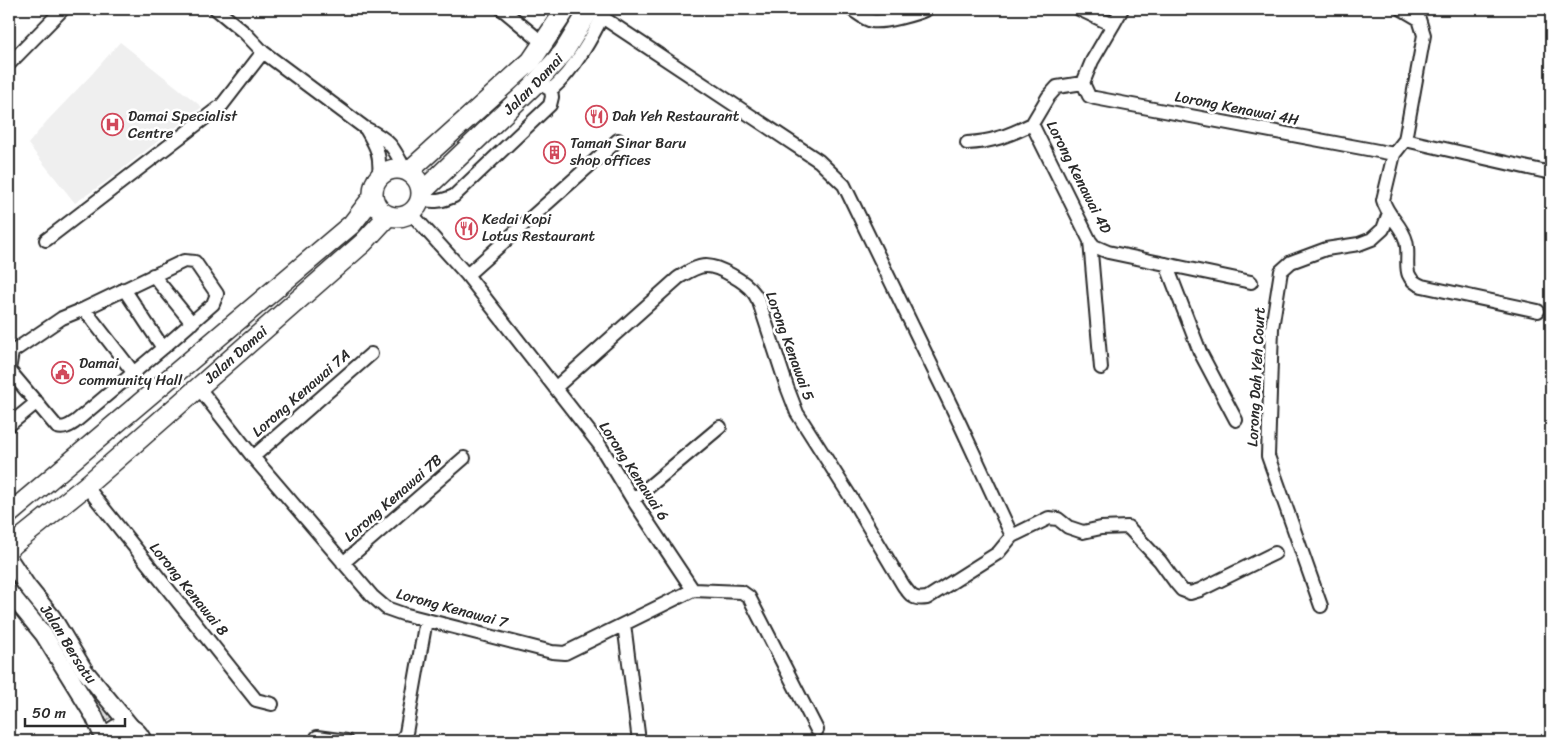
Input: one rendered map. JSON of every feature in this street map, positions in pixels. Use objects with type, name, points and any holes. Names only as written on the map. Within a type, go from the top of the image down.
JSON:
[{"type":"main road","name":"Jalan Damai","points":[[407,170],[531,61],[566,9]]},
{"type":"main road","name":"Jalan Damai","points":[[418,201],[542,87],[562,54],[599,11]]},
{"type":"main road","points":[[396,168],[407,170],[418,180],[418,201],[400,218],[388,216],[378,209],[372,198],[373,186],[379,175],[387,170],[396,168]]},
{"type":"main road","name":"Jalan Damai","points":[[9,514],[352,224],[372,198]]},
{"type":"main road","name":"Jalan Damai","points":[[9,548],[86,486],[363,243],[388,216]]},
{"type":"street","points":[[9,64],[63,9]]},
{"type":"street","points":[[216,9],[264,52],[366,128],[380,135],[394,148],[407,170]]},
{"type":"street","points":[[502,9],[544,44]]},
{"type":"street","points":[[851,9],[873,21],[902,17],[927,9]]},
{"type":"street","points":[[1080,9],[1113,25]]},
{"type":"street","points":[[1084,83],[1092,61],[1122,9]]},
{"type":"street","points":[[1402,9],[1419,19],[1424,35],[1405,140],[1394,154],[1383,200],[1385,208],[1401,229],[1406,242],[1408,275],[1413,282],[1452,293],[1538,311]]},
{"type":"street","points":[[599,11],[819,161],[844,185],[1012,536]]},
{"type":"street","points":[[46,240],[222,106],[264,52]]},
{"type":"street","name":"Lorong Kenawai 4D","points":[[1084,83],[1057,87],[1048,97],[1032,124],[1094,246],[1108,252],[1251,282]]},
{"type":"street","name":"Lorong Kenawai 4H","points":[[1084,83],[1089,96],[1095,98],[1394,154]]},
{"type":"street","points":[[418,201],[439,202],[454,196],[550,105],[552,97],[542,87]]},
{"type":"street","points":[[967,143],[984,143],[1004,137],[1032,124]]},
{"type":"street","points":[[366,128],[376,145],[380,160],[379,175]]},
{"type":"street","points":[[467,275],[618,140]]},
{"type":"street","points":[[1405,140],[1551,173]]},
{"type":"street","name":"Lorong Kenawai 6","points":[[418,201],[467,275],[599,444],[633,500],[693,590]]},
{"type":"street","name":"Lorong Dah Yeh Court","points":[[1321,606],[1268,456],[1272,328],[1281,271],[1291,262],[1326,249],[1359,244],[1372,239],[1383,228],[1389,213]]},
{"type":"street","points":[[1090,241],[1101,368]]},
{"type":"street","points":[[184,261],[195,262],[217,294],[213,304],[75,422],[66,427],[57,427],[9,370],[12,352],[62,318],[153,275],[184,261]]},
{"type":"street","points":[[1166,264],[1200,352],[1236,420]]},
{"type":"street","name":"Lorong Kenawai 5","points":[[555,388],[678,278],[692,269],[706,266],[720,270],[746,284],[754,292],[798,413],[910,595],[918,599],[927,598],[998,553],[1012,536],[1049,518],[1058,519],[1068,527],[1083,532],[1101,528],[1128,527],[1160,561],[1182,590],[1190,593],[1200,590],[1275,553]]},
{"type":"street","points":[[153,275],[192,322]]},
{"type":"street","points":[[124,289],[163,348]]},
{"type":"street","points":[[84,309],[133,372]]},
{"type":"street","name":"Lorong Kenawai 7A","points":[[253,458],[371,354]]},
{"type":"street","name":"Lorong Kenawai 7","points":[[198,387],[253,458],[372,596],[386,608],[552,652],[565,653],[693,590]]},
{"type":"street","points":[[9,424],[37,402]]},
{"type":"street","points":[[633,500],[720,427]]},
{"type":"street","name":"Lorong Kenawai 7B","points":[[343,563],[464,458]]},
{"type":"street","name":"Lorong Kenawai 8","points":[[86,486],[256,700],[272,704]]},
{"type":"street","name":"Jalan Bersatu","points":[[9,559],[52,617],[84,670],[131,727],[141,735],[143,741]]},
{"type":"street","points":[[693,590],[742,592],[749,597],[817,730]]},
{"type":"street","name":"Jalan Bersatu","points":[[9,592],[44,636],[94,716],[105,741]]},
{"type":"street","points":[[401,741],[406,733],[426,620]]},
{"type":"street","points":[[624,624],[640,741]]},
{"type":"street","points":[[105,741],[108,735],[118,727],[131,727]]},
{"type":"street","points":[[317,737],[346,741]]},
{"type":"shaded area","points":[[863,9],[903,9],[903,10],[873,16]]},
{"type":"shaded area","name":"Damai Specialist Centre","points":[[120,42],[202,107],[104,183],[75,203],[28,144]]},
{"type":"shaded area","points":[[42,617],[113,716],[105,721]]},
{"type":"place","name":"Dah Yeh Restaurant","points":[[596,116]]},
{"type":"place","name":"Damai Specialist Centre","points":[[112,125]]},
{"type":"place","name":"Taman Sinar Baru shop offices","points":[[554,152]]},
{"type":"place","name":"Kedai Kopi Lotus Restaurant","points":[[466,228]]},
{"type":"place","name":"Damai community Hall","points":[[63,372]]}]
